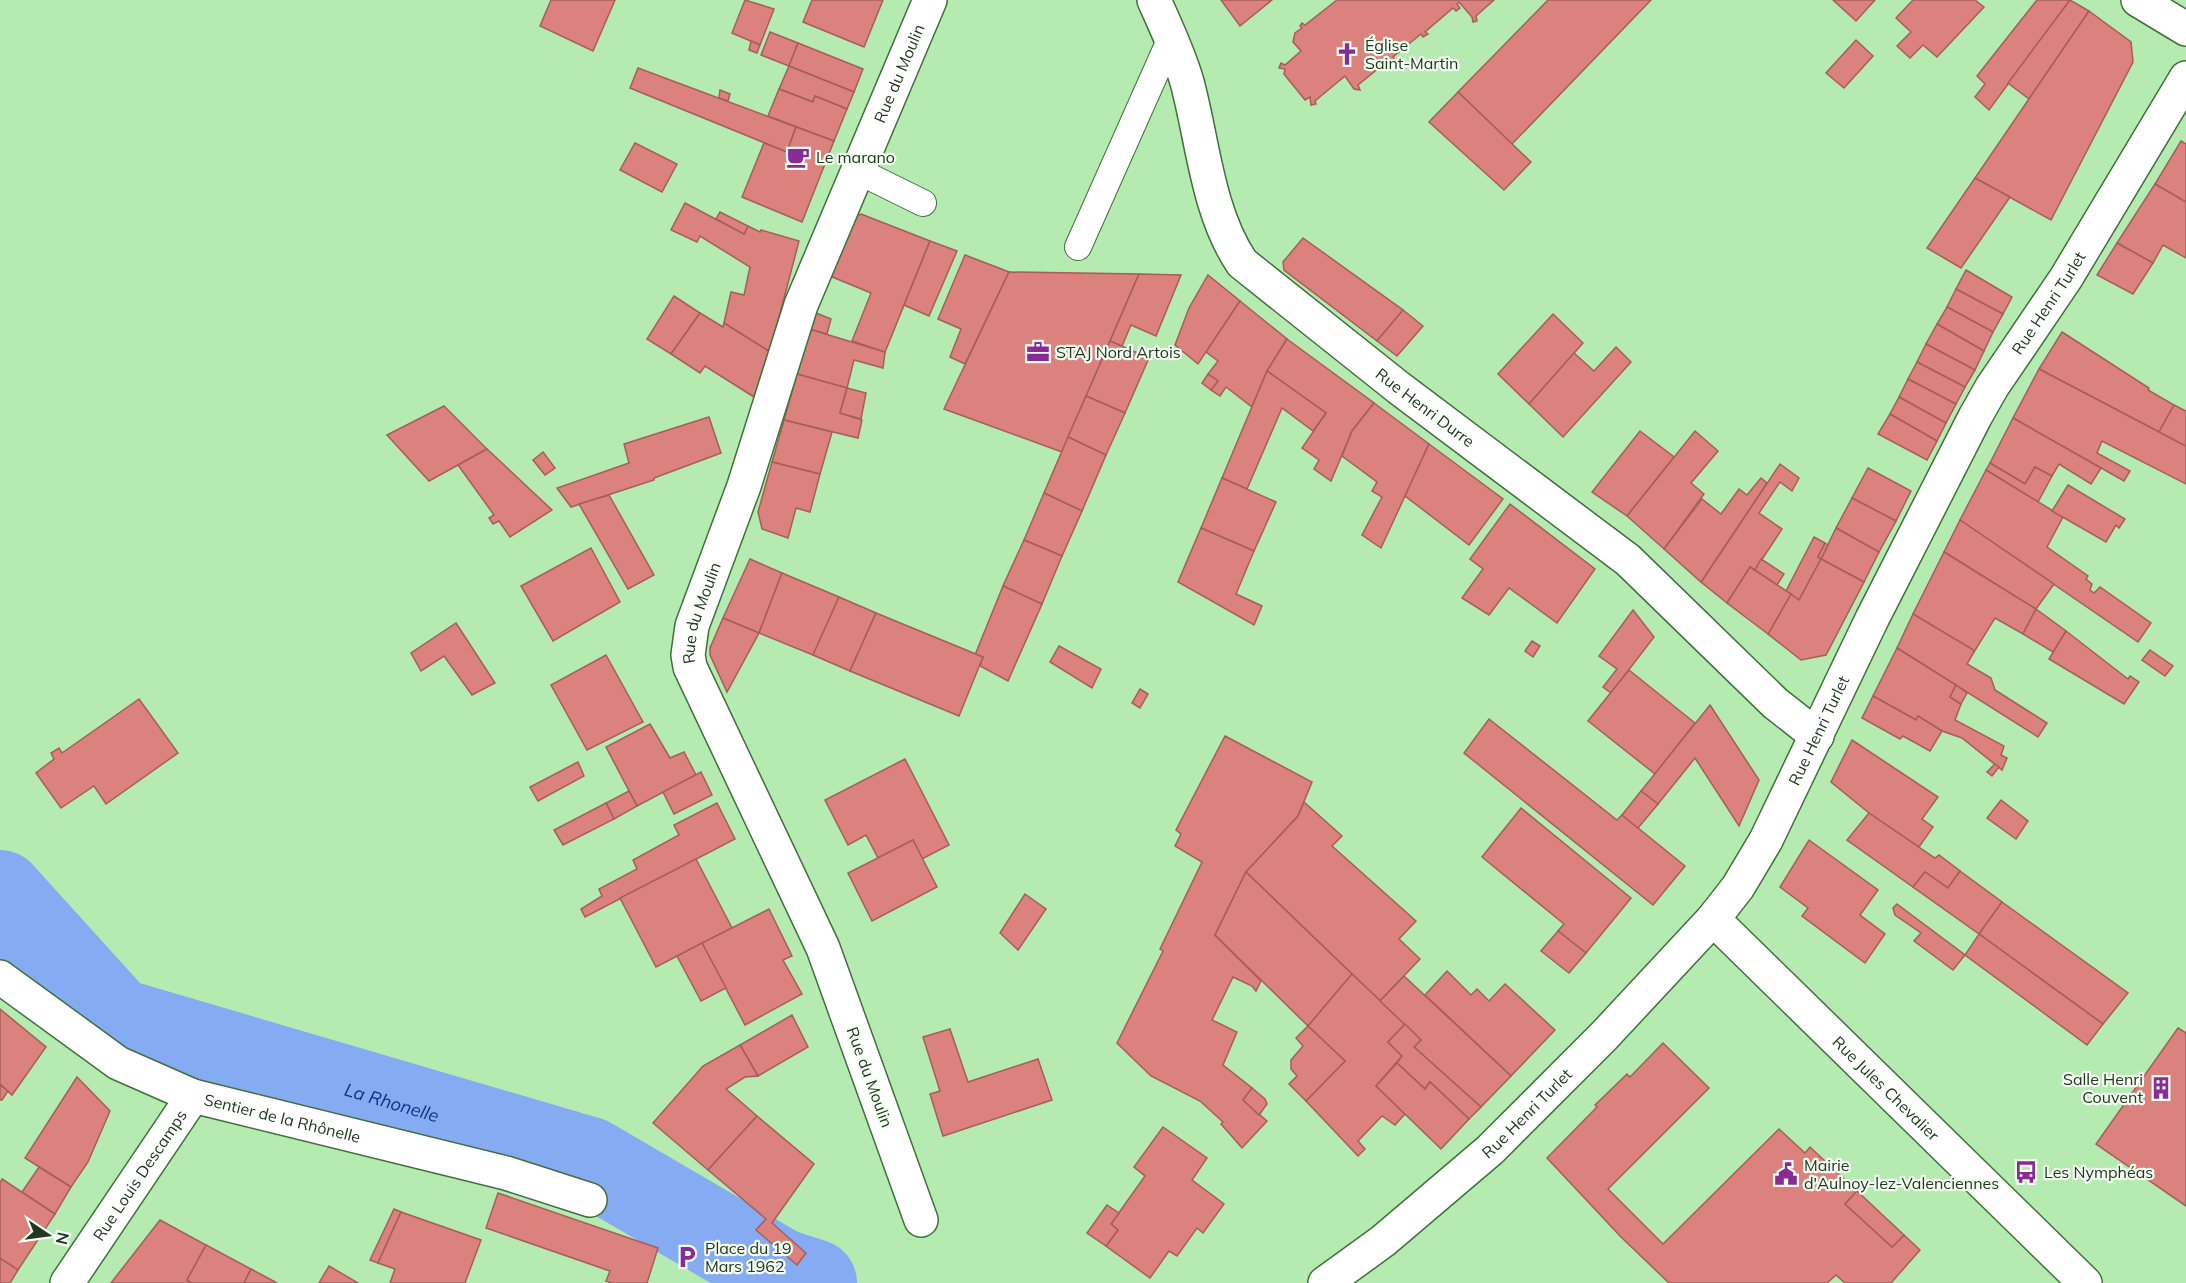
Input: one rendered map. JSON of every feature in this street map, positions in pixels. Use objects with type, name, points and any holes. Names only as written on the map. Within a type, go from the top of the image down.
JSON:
[{"type":"street","name":"Rue du Moulin","points":[[921,1220],[823,948],[690,667],[688,655],[692,626],[744,486],[801,305],[930,0]]},
{"type":"street","name":"Rue Henri Durre","points":[[1154,0],[1187,82],[1216,205],[1232,248],[1242,263],[1399,388],[1628,560],[1775,703],[1817,736]]},
{"type":"street","points":[[2138,0],[2186,29]]},
{"type":"street","name":"Rue Henri Turlet","points":[[1325,1283],[1359,1260],[1475,1165],[1604,1036],[1713,919],[1755,861],[1872,619],[1975,417],[1992,387],[2066,278],[2186,78]]},
{"type":"street","name":"Rue Jules Chevalier","points":[[1713,919],[2085,1283]]},
{"type":"street","name":"Sentier de la Rhônelle","points":[[0,977],[118,1063],[163,1085],[193,1096],[506,1173],[590,1200]]},
{"type":"street","name":"Rue Louis Descamps","points":[[67,1283],[193,1096]]},
{"type":"lane","points":[[1078,247],[1171,38]]},
{"type":"lane","points":[[858,171],[923,203]]},
{"type":"building","points":[[551,0],[615,0],[593,51],[540,26]]},
{"type":"building","points":[[745,0],[774,9],[760,45],[732,33]]},
{"type":"building","points":[[812,0],[883,0],[864,47],[803,22]]},
{"type":"building","points":[[1221,0],[1272,0],[1240,26]]},
{"type":"building","name":"Église Saint-Martin","points":[[1337,0],[1494,0],[1476,16],[1477,21],[1473,22],[1472,17],[1459,2],[1457,4],[1460,8],[1456,11],[1453,8],[1425,32],[1428,34],[1423,37],[1421,34],[1393,57],[1395,60],[1392,63],[1389,60],[1358,85],[1360,90],[1354,89],[1345,76],[1315,101],[1316,104],[1311,105],[1310,97],[1305,100],[1284,74],[1285,69],[1279,68],[1281,63],[1285,65],[1301,51],[1293,42],[1295,33],[1302,28],[1300,26],[1302,23],[1305,25]]},
{"type":"building","points":[[1548,0],[1651,0],[1512,144],[1458,92]]},
{"type":"building","points":[[1833,0],[1875,0],[1856,21]]},
{"type":"building","points":[[1913,0],[1975,0],[1984,7],[1937,57],[1923,45],[1910,58],[1897,46],[1911,32],[1896,18]]},
{"type":"building","points":[[2037,0],[2070,0],[1989,110],[1975,97],[1985,84],[1977,76]]},
{"type":"building","points":[[2070,0],[2089,11],[2029,99],[2008,83]]},
{"type":"building","points":[[2089,11],[2131,42],[2133,62],[2051,220],[1975,178]]},
{"type":"building","points":[[770,32],[798,43],[789,66],[761,55]]},
{"type":"building","points":[[1856,40],[1873,56],[1844,88],[1826,73]]},
{"type":"building","points":[[751,41],[760,45],[757,53],[749,50]]},
{"type":"building","points":[[798,43],[863,69],[854,92],[789,66]]},
{"type":"building","points":[[789,66],[854,92],[847,109],[815,96],[813,102],[779,89]]},
{"type":"building","points":[[638,68],[796,127],[787,152],[630,88]]},
{"type":"building","points":[[779,89],[813,102],[815,96],[847,109],[834,141],[768,116]]},
{"type":"building","points":[[720,90],[730,94],[728,101],[719,98]]},
{"type":"building","points":[[1458,92],[1531,162],[1504,190],[1429,122]]},
{"type":"building","points":[[796,127],[834,141],[802,222],[742,197],[764,143],[787,152]]},
{"type":"building","points":[[2181,141],[2186,144],[2186,202],[2155,184]]},
{"type":"building","points":[[635,143],[677,164],[662,192],[620,170]]},
{"type":"building","points":[[1975,178],[2010,197],[1961,268],[1927,248]]},
{"type":"building","points":[[2155,184],[2186,202],[2186,258],[2163,245],[2153,263],[2117,243]]},
{"type":"building","points":[[685,203],[744,234],[748,226],[760,232],[761,230],[799,241],[770,352],[724,323],[731,292],[744,295],[750,267],[700,236],[697,242],[671,230]]},
{"type":"building","points":[[720,212],[748,226],[744,234],[716,219]]},
{"type":"building","points":[[861,214],[930,241],[885,352],[852,341],[871,293],[830,276],[855,217]]},
{"type":"building","points":[[1303,238],[1403,310],[1377,341],[1284,270],[1283,262]]},
{"type":"building","points":[[930,241],[957,251],[929,316],[904,305]]},
{"type":"building","points":[[2117,243],[2153,263],[2133,294],[2097,275]]},
{"type":"building","points":[[965,255],[1009,272],[965,364],[950,357],[961,329],[938,319]]},
{"type":"building","points":[[1966,270],[2012,297],[2003,314],[1956,289]]},
{"type":"building","name":"STAJ Nord Artois","points":[[1009,272],[1139,274],[1062,452],[944,409]]},
{"type":"building","points":[[1139,274],[1181,275],[1156,336],[1131,325],[1122,346],[1110,341]]},
{"type":"building","points":[[1208,275],[1240,301],[1198,364],[1175,345],[1189,308]]},
{"type":"building","points":[[1956,289],[2003,314],[1993,332],[1947,307]]},
{"type":"building","points":[[674,296],[700,313],[671,354],[647,339]]},
{"type":"building","points":[[1240,301],[1287,339],[1267,371],[1252,407],[1226,387],[1220,396],[1211,390],[1218,381],[1208,374],[1218,361],[1206,352]]},
{"type":"building","points":[[1947,307],[1993,332],[1984,351],[1937,324]]},
{"type":"building","points":[[1403,310],[1423,326],[1397,356],[1377,341]]},
{"type":"building","points":[[700,313],[723,327],[724,323],[770,352],[754,397],[705,366],[700,373],[671,354]]},
{"type":"building","points":[[816,313],[831,319],[827,334],[809,329]]},
{"type":"building","points":[[1553,314],[1583,343],[1529,404],[1498,374]]},
{"type":"building","points":[[1937,324],[1984,351],[1975,370],[1926,344]]},
{"type":"building","points":[[809,329],[885,352],[883,368],[854,360],[847,388],[797,374]]},
{"type":"building","points":[[2062,332],[2174,405],[2159,432],[2039,369]]},
{"type":"building","points":[[1287,339],[1374,403],[1352,431],[1331,481],[1314,469],[1319,460],[1302,448],[1326,413],[1267,371]]},
{"type":"building","points":[[1110,341],[1149,358],[1125,413],[1086,396]]},
{"type":"building","points":[[1926,344],[1975,370],[1965,387],[1917,362]]},
{"type":"building","points":[[1616,347],[1631,362],[1563,437],[1529,404],[1574,353],[1594,371]]},
{"type":"building","points":[[1917,362],[1965,387],[1956,404],[1908,379]]},
{"type":"building","points":[[2039,369],[2186,446],[2186,484],[2102,441],[2097,453],[2130,471],[2124,481],[2013,418]]},
{"type":"building","points":[[1267,371],[1326,413],[1313,431],[1282,408],[1247,489],[1222,478]]},
{"type":"building","points":[[797,374],[847,388],[840,413],[862,420],[858,438],[784,420]]},
{"type":"building","points":[[1208,374],[1218,381],[1211,390],[1202,383]]},
{"type":"building","points":[[1908,379],[1956,404],[1946,423],[1899,397]]},
{"type":"building","points":[[847,388],[866,393],[861,419],[840,413]]},
{"type":"building","points":[[1086,396],[1125,413],[1106,455],[1068,437]]},
{"type":"building","points":[[1899,397],[1946,423],[1937,441],[1890,414]]},
{"type":"building","points":[[1374,403],[1429,444],[1381,548],[1362,535],[1382,497],[1372,491],[1377,482],[1342,456],[1352,431]]},
{"type":"building","points":[[2174,405],[2186,411],[2186,446],[2159,432]]},
{"type":"building","points":[[444,406],[487,449],[429,481],[387,435]]},
{"type":"building","points":[[1890,414],[1937,441],[1927,460],[1878,434]]},
{"type":"building","points":[[709,417],[721,453],[654,478],[654,480],[571,507],[557,488],[629,463],[624,444]]},
{"type":"building","points":[[2013,418],[2101,468],[2091,484],[2059,464],[2052,476],[2035,467],[2025,484],[1990,463]]},
{"type":"building","points":[[784,420],[832,432],[820,474],[772,462]]},
{"type":"building","points":[[1640,431],[1674,457],[1627,516],[1592,492]]},
{"type":"building","points":[[1695,431],[1718,451],[1691,483],[1704,494],[1664,549],[1627,516]]},
{"type":"building","points":[[1068,437],[1106,455],[1082,511],[1044,493]]},
{"type":"building","points":[[1429,444],[1503,499],[1469,545],[1405,496]]},
{"type":"building","points":[[487,449],[552,510],[510,537],[499,521],[493,524],[489,518],[494,515],[458,465]]},
{"type":"building","points":[[543,452],[555,468],[545,475],[533,460]]},
{"type":"building","points":[[772,462],[820,474],[810,512],[796,508],[788,538],[762,529],[758,512]]},
{"type":"building","points":[[1990,463],[2025,484],[2035,467],[2052,476],[2038,502],[1986,470]]},
{"type":"building","points":[[1780,464],[1799,478],[1792,491],[1780,482],[1759,513],[1782,529],[1755,570],[1750,567],[1727,603],[1701,582]]},
{"type":"building","points":[[1868,468],[1911,491],[1896,521],[1852,498]]},
{"type":"building","points":[[1986,470],[2063,517],[2047,547],[2088,576],[2086,579],[2092,584],[2090,590],[2094,593],[2100,587],[2151,623],[2138,642],[1960,520]]},
{"type":"building","points":[[1222,478],[1276,502],[1254,551],[1201,528]]},
{"type":"building","points":[[1761,478],[1767,483],[1701,582],[1664,549],[1702,499],[1721,514],[1739,489],[1747,495]]},
{"type":"building","points":[[2068,485],[2125,519],[2119,528],[2116,525],[2106,542],[2052,511]]},
{"type":"building","points":[[1044,493],[1082,511],[1062,556],[1024,540]]},
{"type":"building","points":[[609,495],[654,575],[628,589],[579,504]]},
{"type":"building","points":[[1852,498],[1896,521],[1879,552],[1836,528]]},
{"type":"building","points":[[1510,504],[1595,569],[1557,623],[1509,588],[1489,615],[1462,598],[1483,569],[1470,559]]},
{"type":"building","points":[[1960,520],[2054,584],[2036,609],[1944,552]]},
{"type":"building","points":[[1201,528],[1254,551],[1236,594],[1262,606],[1254,625],[1178,582]]},
{"type":"building","points":[[1836,528],[1879,552],[1864,582],[1821,559]]},
{"type":"building","points":[[1814,537],[1825,543],[1818,557],[1821,559],[1799,600],[1786,591]]},
{"type":"building","points":[[1024,540],[1062,556],[1042,604],[1003,586]]},
{"type":"building","points":[[1825,543],[1828,545],[1821,559],[1818,557]]},
{"type":"building","points":[[591,548],[620,602],[553,641],[521,586]]},
{"type":"building","points":[[1944,552],[2036,609],[2023,634],[1995,618],[1974,652],[1913,614]]},
{"type":"building","points":[[750,559],[782,573],[759,633],[723,618]]},
{"type":"building","points":[[1761,559],[1784,574],[1777,585],[1755,570]]},
{"type":"building","points":[[1821,559],[1864,582],[1826,655],[1801,660],[1768,634],[1791,594],[1799,600]]},
{"type":"building","points":[[1750,567],[1791,594],[1768,634],[1727,603]]},
{"type":"building","points":[[782,573],[839,597],[813,655],[759,633]]},
{"type":"building","points":[[1003,586],[1042,604],[1008,681],[980,666],[983,657],[975,655]]},
{"type":"building","points":[[839,597],[876,613],[850,671],[813,655]]},
{"type":"building","points":[[2036,609],[2066,631],[2053,652],[2023,634]]},
{"type":"building","points":[[1633,610],[1654,637],[1611,693],[1603,687],[1617,669],[1599,656]]},
{"type":"building","points":[[876,613],[983,657],[959,716],[850,671]]},
{"type":"building","points":[[1913,614],[1972,649],[1974,652],[1967,664],[1991,678],[1995,690],[2047,723],[2038,737],[1897,648]]},
{"type":"building","points":[[723,618],[759,633],[727,692],[710,655],[710,648]]},
{"type":"building","points":[[456,623],[495,683],[472,695],[444,656],[421,671],[411,653]]},
{"type":"building","points":[[2066,631],[2128,679],[2130,676],[2139,682],[2124,704],[2049,659]]},
{"type":"building","points":[[1532,641],[1540,646],[1533,657],[1525,651]]},
{"type":"building","points":[[1059,646],[1101,669],[1092,688],[1050,662]]},
{"type":"building","points":[[1897,648],[1956,685],[1950,697],[1961,704],[1955,720],[2004,746],[2001,755],[2007,758],[2002,770],[1962,738],[1942,731],[1918,716],[1916,720],[1873,696]]},
{"type":"building","points":[[2150,650],[2173,666],[2165,676],[2142,660]]},
{"type":"building","points":[[606,655],[643,722],[587,750],[551,685]]},
{"type":"building","points":[[1629,670],[1695,723],[1655,774],[1588,721]]},
{"type":"building","points":[[1956,685],[1967,693],[1961,704],[1950,697]]},
{"type":"building","points":[[1140,689],[1148,694],[1140,708],[1132,703]]},
{"type":"building","points":[[1873,696],[1916,720],[1918,716],[1942,731],[1930,751],[1903,736],[1900,739],[1862,718]]},
{"type":"building","points":[[139,699],[178,753],[106,804],[94,786],[61,808],[36,773],[54,759],[51,753],[59,748],[62,753]]},
{"type":"building","points":[[1710,705],[1759,780],[1739,826],[1695,758],[1658,804],[1641,791]]},
{"type":"building","points":[[1489,719],[1617,820],[1622,815],[1685,866],[1653,905],[1464,753]]},
{"type":"building","points":[[650,724],[670,758],[684,752],[696,775],[637,806],[606,747]]},
{"type":"building","points":[[1225,736],[1312,782],[1298,816],[1246,872],[1215,935],[1261,981],[1256,991],[1252,986],[1233,977],[1212,1020],[1237,1032],[1223,1065],[1252,1088],[1243,1100],[1267,1121],[1242,1148],[1221,1124],[1223,1122],[1200,1101],[1151,1076],[1117,1043],[1163,951],[1160,949],[1202,862],[1175,846],[1181,834],[1176,830]]},
{"type":"building","points":[[1852,740],[1938,797],[1922,819],[1933,827],[1919,847],[1869,813],[1831,782]]},
{"type":"building","points":[[905,759],[949,845],[922,859],[913,840],[878,858],[866,835],[848,845],[825,800]]},
{"type":"building","points":[[578,762],[584,776],[538,801],[530,787]]},
{"type":"building","points":[[1995,764],[1999,767],[1992,776],[1987,772]]},
{"type":"building","points":[[701,772],[712,795],[674,814],[663,792]]},
{"type":"building","points":[[629,791],[637,806],[614,819],[606,803]]},
{"type":"building","points":[[1641,791],[1658,804],[1638,828],[1622,815]]},
{"type":"building","points":[[2001,800],[2028,821],[2016,839],[1987,818]]},
{"type":"building","points":[[1304,802],[1342,836],[1332,846],[1416,921],[1399,939],[1420,959],[1380,1001],[1246,872],[1298,816]]},
{"type":"building","points":[[606,803],[614,819],[563,845],[554,830]]},
{"type":"building","points":[[717,803],[735,839],[585,917],[581,909],[602,896],[599,889],[637,869],[633,860],[679,835],[674,825]]},
{"type":"building","points":[[1521,808],[1631,898],[1586,953],[1558,931],[1564,924],[1482,857]]},
{"type":"building","points":[[1869,813],[1935,858],[1939,855],[1960,871],[1948,888],[1925,872],[1913,887],[1847,840]]},
{"type":"building","points":[[913,840],[937,887],[872,921],[848,873]]},
{"type":"building","points":[[1809,840],[1878,890],[1860,915],[1885,934],[1865,963],[1802,916],[1808,908],[1780,887]]},
{"type":"building","points":[[696,859],[732,928],[656,967],[620,898]]},
{"type":"building","points":[[1960,871],[2002,902],[1979,934],[1913,887],[1925,872],[1948,888]]},
{"type":"building","points":[[1246,872],[1352,974],[1308,1026],[1215,935]]},
{"type":"building","points":[[1025,894],[1046,909],[1018,950],[1000,933]]},
{"type":"building","points":[[2002,902],[2128,993],[2103,1024],[1979,934]]},
{"type":"building","points":[[1897,904],[1965,955],[1953,970],[1914,941],[1921,933],[1895,915],[1893,908]]},
{"type":"building","points":[[769,909],[792,956],[783,960],[802,994],[745,1025],[702,943]]},
{"type":"building","points":[[1558,931],[1586,953],[1569,973],[1541,951]]},
{"type":"building","points":[[1979,934],[2103,1024],[2087,1045],[1965,955]]},
{"type":"building","points":[[702,943],[726,988],[701,1001],[677,956]]},
{"type":"building","points":[[1447,971],[1471,995],[1477,989],[1489,1001],[1505,984],[1555,1030],[1511,1076],[1425,995]]},
{"type":"building","points":[[1352,974],[1405,1024],[1388,1042],[1402,1056],[1376,1086],[1405,1114],[1395,1125],[1382,1116],[1358,1141],[1365,1149],[1358,1156],[1306,1101],[1345,1061],[1308,1026]]},
{"type":"building","points":[[1404,976],[1511,1076],[1481,1107],[1414,1047],[1421,1040],[1380,1001]]},
{"type":"building","points":[[0,1009],[46,1047],[12,1095],[0,1084]]},
{"type":"building","points":[[792,1015],[808,1047],[758,1076],[740,1045]]},
{"type":"building","points":[[1405,1024],[1421,1040],[1414,1047],[1481,1107],[1469,1119],[1430,1082],[1425,1089],[1397,1063],[1402,1056],[1388,1042]]},
{"type":"building","points":[[1308,1026],[1345,1061],[1306,1101],[1289,1084],[1297,1076],[1291,1069],[1291,1060],[1303,1046],[1296,1038]]},
{"type":"building","name":"Salle Henri Couvent","points":[[2178,1028],[2186,1033],[2186,1206],[2096,1144]]},
{"type":"building","points":[[950,1029],[968,1082],[1038,1059],[1052,1100],[943,1136],[930,1094],[940,1091],[923,1037]]},
{"type":"building","name":"Mairie d'Aulnoy-lez-Valenciennes","points":[[1663,1043],[1709,1088],[1608,1189],[1663,1244],[1779,1129],[1805,1153],[1810,1147],[1857,1191],[1845,1204],[1892,1247],[1904,1235],[1920,1250],[1891,1283],[1845,1283],[1836,1275],[1827,1283],[1669,1283],[1621,1237],[1547,1158],[1597,1107],[1595,1105],[1627,1074],[1630,1077]]},
{"type":"building","points":[[740,1045],[758,1076],[745,1077],[726,1089],[757,1116],[708,1170],[653,1123],[703,1066]]},
{"type":"building","points":[[1397,1063],[1425,1089],[1430,1082],[1469,1119],[1441,1149],[1376,1086]]},
{"type":"building","points":[[77,1077],[110,1111],[88,1162],[71,1187],[25,1158]]},
{"type":"building","points":[[0,1085],[8,1091],[2,1100],[0,1100]]},
{"type":"building","points":[[1252,1088],[1265,1099],[1267,1104],[1259,1115],[1243,1100]]},
{"type":"building","points":[[757,1116],[814,1164],[772,1223],[806,1253],[797,1265],[756,1230],[766,1219],[708,1170]]},
{"type":"building","points":[[1163,1127],[1207,1158],[1192,1180],[1224,1204],[1203,1233],[1197,1228],[1177,1256],[1169,1251],[1150,1278],[1106,1246],[1118,1230],[1111,1224],[1145,1176],[1134,1167]]},
{"type":"building","points":[[39,1167],[71,1187],[55,1214],[22,1192]]},
{"type":"building","points":[[2,1179],[55,1214],[18,1270],[0,1258],[0,1183]]},
{"type":"building","points":[[1857,1191],[1904,1235],[1892,1247],[1845,1204]]},
{"type":"building","points":[[498,1193],[658,1248],[647,1283],[606,1281],[610,1271],[486,1228]]},
{"type":"building","points":[[1107,1205],[1119,1213],[1111,1224],[1118,1230],[1106,1246],[1087,1233]]},
{"type":"building","points":[[394,1209],[401,1212],[378,1263],[370,1260]]},
{"type":"building","points":[[401,1212],[481,1240],[465,1283],[390,1283],[395,1269],[378,1263]]},
{"type":"building","points":[[160,1220],[206,1245],[187,1280],[192,1283],[111,1283]]},
{"type":"building","points":[[206,1245],[251,1269],[244,1283],[192,1283],[187,1280]]},
{"type":"building","points":[[0,1258],[18,1270],[10,1283],[0,1283]]},
{"type":"building","points":[[329,1266],[358,1283],[319,1283]]},
{"type":"building","points":[[251,1269],[277,1283],[244,1283]]},
{"type":"waterway","name":"La Rhonelle","points":[[0,894],[116,1022],[589,1161],[779,1272],[813,1283]]},
{"type":"place","name":"Église Saint-Martin","points":[[1347,54]]},
{"type":"place","name":"Le marano","points":[[798,157]]},
{"type":"place","name":"STAJ Nord Artois","points":[[1038,352]]},
{"type":"place","name":"Salle Henri Couvent","points":[[2161,1088]]},
{"type":"place","name":"Les Nymphéas","points":[[2026,1172]]},
{"type":"place","name":"Mairie d'Aulnoy-lez-Valenciennes","points":[[1786,1174]]},
{"type":"place","name":"Place du 19 Mars 1962","points":[[687,1257]]}]
